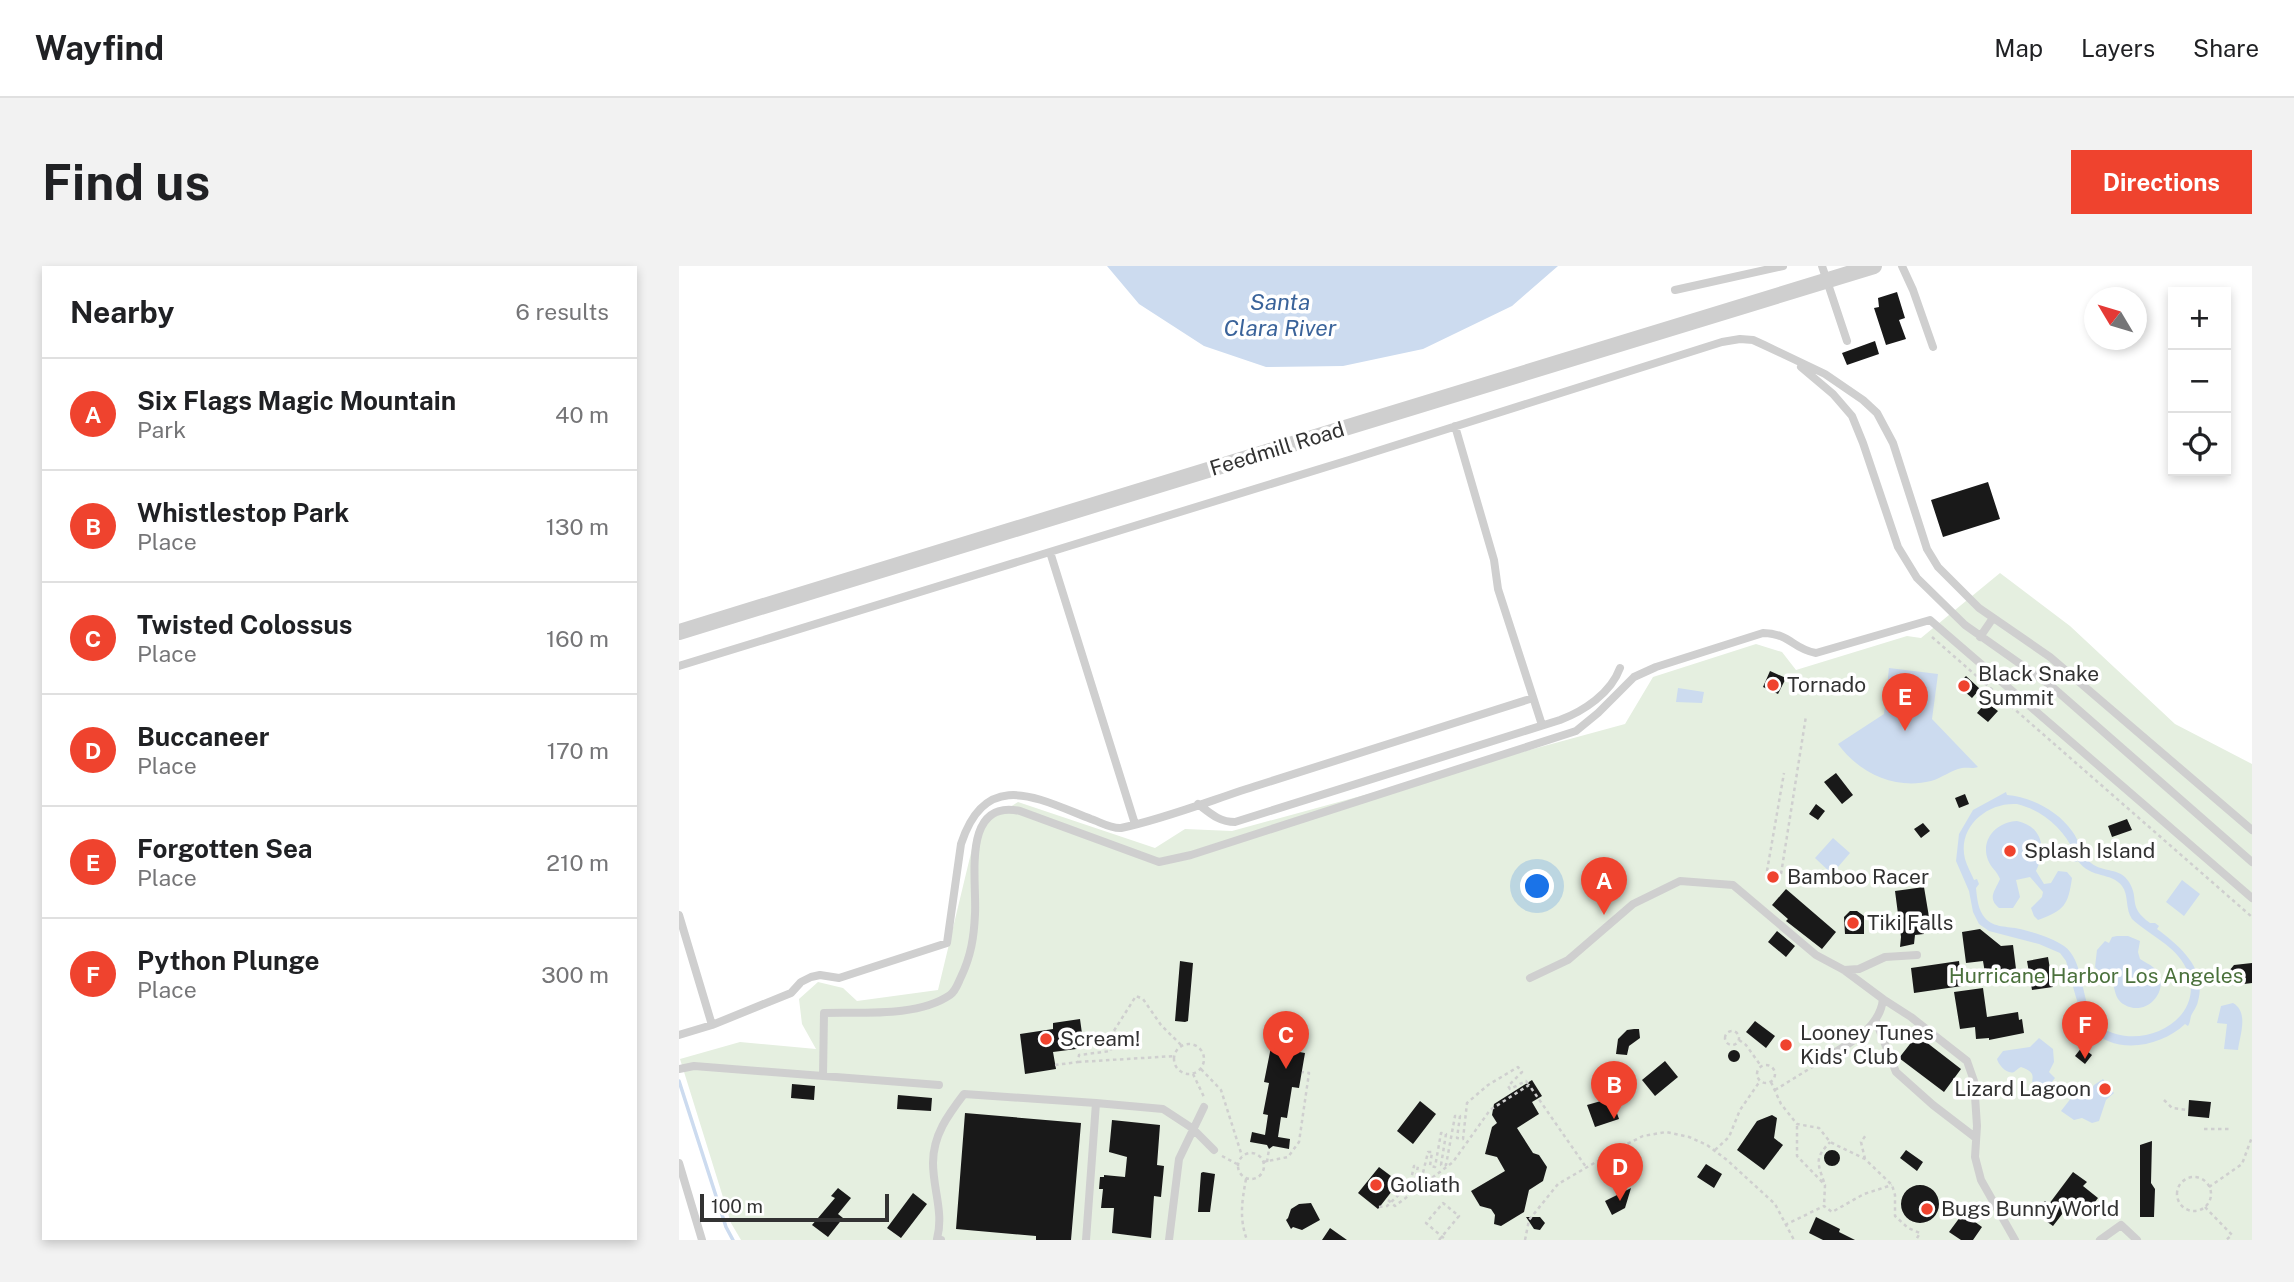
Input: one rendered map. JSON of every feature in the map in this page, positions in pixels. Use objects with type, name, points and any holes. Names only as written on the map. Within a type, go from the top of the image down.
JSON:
[{"type":"street","name":"Feedmill Road","points":[[679,632],[1824,273],[1874,266]]},
{"type":"lane","points":[[1675,290],[1783,266]]},
{"type":"lane","points":[[1902,266],[1933,347]]},
{"type":"lane","points":[[1824,273],[1847,341]]},
{"type":"lane","points":[[679,666],[1722,342],[1753,340],[1825,374],[1877,412],[1893,443],[1927,549],[1938,567],[1993,618],[2050,657],[2252,830]]},
{"type":"lane","points":[[1779,352],[1808,372],[1847,409],[1863,443],[1889,524],[1906,564],[1917,579],[1980,637],[2050,685],[2252,862]]},
{"type":"lane","points":[[1455,426],[1494,560],[1498,589],[1542,725]]},
{"type":"lane","points":[[1050,552],[1135,824]]},
{"type":"lane","points":[[1980,637],[1993,618]]},
{"type":"lane","points":[[823,1076],[824,1013],[885,1012],[931,1006],[954,993],[972,954],[977,836],[985,820],[997,811],[1008,808],[1020,811],[1159,862],[1191,855],[1576,731],[1634,677],[1656,667],[1763,633],[1775,633],[1790,638],[1802,650],[1816,653],[1930,620],[2252,898]]},
{"type":"lane","points":[[1198,804],[1215,817],[1226,822],[1235,822],[1542,725],[1588,707],[1609,685],[1620,668]]},
{"type":"lane","points":[[679,1035],[712,1025],[791,993],[811,976],[839,978],[947,943],[961,844],[973,815],[997,798],[1013,794],[1030,795],[1117,829],[1533,698]]},
{"type":"lane","points":[[1530,978],[1568,960],[1633,904],[1680,881],[1733,885],[1816,956],[1844,970],[1967,1061],[1974,1080],[1975,1157],[1981,1181],[2015,1240]]},
{"type":"lane","points":[[679,915],[712,1025]]},
{"type":"lane","points":[[1844,970],[1859,969],[1885,957],[1917,955]]},
{"type":"lane","points":[[1829,1056],[1860,1036],[1875,1021],[1882,1010],[1883,999]]},
{"type":"lane","points":[[1875,1021],[1896,1072],[1976,1138]]},
{"type":"lane","points":[[679,1069],[694,1066],[939,1085]]},
{"type":"lane","points":[[938,1240],[939,1208],[933,1162],[941,1123],[964,1094],[1163,1109],[1192,1128],[1214,1150]]},
{"type":"lane","points":[[1086,1240],[1096,1103]]},
{"type":"lane","points":[[1169,1240],[1179,1159],[1204,1107]]},
{"type":"lane","points":[[679,1163],[702,1240]]},
{"type":"lane","points":[[2099,1240],[2121,1225],[2137,1240]]},
{"type":"path","points":[[1918,624],[2252,917]]},
{"type":"path","points":[[1781,874],[1806,716]]},
{"type":"path","points":[[1766,872],[1783,774]]},
{"type":"path","points":[[1078,1062],[1079,1055],[1111,1051],[1110,1037],[1136,996],[1143,999],[1161,1025],[1182,1046],[1194,1045],[1202,1051],[1204,1060],[1201,1069],[1193,1074]]},
{"type":"path","points":[[1739,1040],[1762,1067]]},
{"type":"path","points":[[1175,1056],[1182,1046]]},
{"type":"path","points":[[1055,1065],[1175,1056]]},
{"type":"path","points":[[1175,1056],[1179,1070],[1193,1074],[1205,1096],[1204,1107]]},
{"type":"path","points":[[1775,1090],[1829,1056]]},
{"type":"path","points":[[1760,1081],[1757,1073],[1767,1066],[1773,1068],[1774,1077],[1771,1082]]},
{"type":"path","points":[[1379,1207],[1387,1206],[1409,1184],[1414,1166],[1418,1166],[1416,1177],[1422,1177],[1427,1152],[1432,1152],[1430,1166],[1436,1167],[1441,1133],[1446,1134],[1441,1165],[1446,1165],[1455,1115],[1460,1116],[1457,1138],[1463,1139],[1467,1103],[1488,1085],[1518,1067],[1522,1072],[1508,1086],[1510,1089],[1526,1081],[1586,1167]]},
{"type":"path","points":[[1201,1069],[1221,1090],[1242,1156]]},
{"type":"path","points":[[1265,1162],[1288,1157],[1299,1142],[1310,1073],[1302,1072]]},
{"type":"path","points":[[1760,1081],[1771,1082]]},
{"type":"path","points":[[1715,1150],[1729,1137],[1739,1110],[1760,1081]]},
{"type":"path","points":[[1771,1082],[1781,1104],[1797,1124],[1797,1156],[1825,1185]]},
{"type":"path","points":[[1388,1200],[1395,1206],[1453,1163],[1490,1110],[1529,1085]]},
{"type":"path","points":[[2164,1100],[2172,1108],[2188,1110]]},
{"type":"path","points":[[1797,1124],[1819,1128],[1830,1142],[1865,1159],[1892,1185],[1895,1216],[1908,1228],[1920,1233],[1916,1240]]},
{"type":"path","points":[[2204,1129],[2231,1129]]},
{"type":"path","points":[[1525,1240],[1529,1220],[1558,1184],[1643,1136],[1666,1132],[1689,1137],[1715,1150],[1775,1204],[1794,1240]]},
{"type":"path","points":[[1865,1159],[1861,1142],[1866,1135]]},
{"type":"path","points":[[2209,1187],[2242,1164],[2252,1137]]},
{"type":"path","points":[[1823,1206],[1825,1185],[1817,1162],[1830,1142]]},
{"type":"path","points":[[1246,1179],[1258,1177],[1263,1171],[1269,1149]]},
{"type":"path","points":[[1214,1150],[1237,1164]]},
{"type":"path","points":[[1246,1179],[1239,1173],[1237,1164],[1242,1156],[1255,1153],[1265,1162]]},
{"type":"path","points":[[1246,1179],[1240,1209],[1247,1240]]},
{"type":"path","points":[[2202,1179],[2209,1187],[2211,1198],[2205,1207],[2195,1211],[2185,1208],[2178,1199],[2178,1188],[2186,1180],[2202,1179]]},
{"type":"path","points":[[1823,1206],[1832,1212],[1864,1194],[1892,1185]]},
{"type":"path","points":[[1440,1238],[1459,1216],[1443,1203],[1426,1223],[1440,1238],[1446,1240]]},
{"type":"path","points":[[1786,1225],[1823,1206]]},
{"type":"path","points":[[2205,1207],[2232,1235],[2226,1240]]},
{"type":"green space","name":"Hurricane Harbor Los Angeles","points":[[2000,573],[2070,626],[2175,724],[2252,764],[2252,1240],[741,1240],[731,1223],[680,1059],[740,1042],[816,1049],[802,1024],[799,999],[818,982],[843,988],[857,1001],[938,990],[977,828],[1018,802],[1155,848],[1185,829],[1232,831],[1625,724],[1653,677],[1756,644],[1782,652],[1796,670],[1907,636],[1921,638]]},
{"type":"water","name":"Santa Clara River","points":[[1107,266],[1558,266],[1512,306],[1423,349],[1343,366],[1266,367],[1204,346],[1139,304]]},
{"type":"water","points":[[1889,668],[1938,674],[1932,719],[1978,767],[1958,769],[1931,781],[1891,781],[1867,771],[1838,744],[1884,714]]},
{"type":"water","points":[[1678,688],[1704,692],[1702,703],[1676,702]]},
{"type":"water","points":[[2006,792],[2007,795],[2034,802],[2052,811],[2066,824],[2091,863],[2125,877],[2132,888],[2139,912],[2150,923],[2159,926],[2157,929],[2182,951],[2195,969],[2200,989],[2188,1026],[2185,1024],[2175,1032],[2151,1043],[2137,1045],[2124,1045],[2100,1037],[2090,1028],[2082,1014],[2066,961],[2060,953],[2039,944],[1989,931],[1979,924],[1956,861],[1959,834],[1973,810]],"holes":[[[2006,804],[2026,807],[2058,828],[2070,844],[2075,862],[2078,861],[2089,871],[2118,882],[2124,890],[2132,919],[2182,960],[2191,986],[2188,1003],[2180,1016],[2167,1027],[2151,1034],[2134,1036],[2117,1034],[2101,1027],[2089,1010],[2076,963],[2064,946],[2037,934],[1992,924],[1983,915],[1977,896],[1976,888],[1979,884],[1977,879],[1974,880],[1965,859],[1966,837],[1970,827],[1985,812]]]},
{"type":"water","points":[[2017,821],[2033,828],[2038,834],[2042,848],[2036,871],[2044,884],[2051,883],[2058,871],[2067,872],[2072,878],[2064,905],[2038,920],[2031,908],[2042,897],[2043,892],[2030,877],[2016,880],[2020,897],[2013,908],[1999,908],[1993,901],[1993,894],[2000,879],[1988,860],[1986,845],[1997,828]]},
{"type":"water","points":[[1833,838],[1850,853],[1832,874],[1815,858]]},
{"type":"water","points":[[2182,880],[2200,894],[2184,916],[2166,902]]},
{"type":"water","points":[[2128,936],[2140,941],[2140,959],[2159,976],[2159,991],[2149,1004],[2142,1007],[2134,1008],[2121,1002],[2109,977],[2095,967],[2097,950],[2105,941],[2109,943],[2112,937]]},
{"type":"water","points":[[2233,1003],[2241,1012],[2242,1018],[2238,1050],[2224,1049],[2227,1024],[2217,1023],[2221,1006]]},
{"type":"water","points":[[2039,1038],[2053,1049],[2054,1062],[2049,1072],[2055,1078],[2041,1096],[2032,1089],[2033,1076],[2030,1071],[2021,1067],[2011,1073],[2001,1066],[1997,1059],[2003,1051],[2030,1047]]},
{"type":"water","points":[[2103,1079],[2114,1093],[2106,1100],[2099,1121],[2092,1123],[2082,1118],[2074,1120],[2061,1111],[2075,1093],[2081,1097],[2088,1096],[2094,1085]]},
{"type":"building","points":[[1897,292],[1905,318],[1899,320],[1906,339],[1886,345],[1874,308],[1879,307],[1878,298]]},
{"type":"building","points":[[1875,341],[1879,354],[1847,365],[1842,353]]},
{"type":"building","points":[[1988,482],[2000,519],[1943,537],[1931,500]]},
{"type":"building","points":[[1770,671],[1786,678],[1778,694],[1763,687]]},
{"type":"building","points":[[1966,676],[1980,689],[1972,698],[1957,685]]},
{"type":"building","points":[[1986,702],[1998,711],[1988,722],[1977,713]]},
{"type":"building","points":[[1836,773],[1853,795],[1842,804],[1824,782]]},
{"type":"building","points":[[1965,794],[1969,804],[1959,808],[1955,798]]},
{"type":"building","points":[[1816,804],[1825,811],[1818,820],[1809,814]]},
{"type":"building","points":[[2127,819],[2132,830],[2112,837],[2108,826]]},
{"type":"building","points":[[1923,823],[1930,831],[1921,838],[1914,829]]},
{"type":"building","points":[[1924,887],[1930,923],[1923,924],[1924,934],[1915,935],[1914,944],[1900,947],[1895,891]]},
{"type":"building","points":[[1786,889],[1836,932],[1822,949],[1786,921],[1788,919],[1772,905]]},
{"type":"building","points":[[1850,911],[1857,911],[1864,916],[1864,934],[1845,934],[1844,917]]},
{"type":"building","points":[[1980,929],[2001,946],[2013,945],[2016,969],[1985,973],[1983,961],[1966,963],[1962,932]]},
{"type":"building","points":[[1777,931],[1795,946],[1786,957],[1768,942]]},
{"type":"building","points":[[2048,957],[2053,987],[2032,990],[2027,961]]},
{"type":"building","points":[[1180,961],[1193,963],[1188,1021],[1185,1022],[1175,1021]]},
{"type":"building","points":[[1959,961],[1962,986],[1914,993],[1911,968]]},
{"type":"building","points":[[2252,963],[2252,983],[2236,985],[2230,980],[2229,971],[2234,965]]},
{"type":"building","points":[[1983,988],[1987,1017],[2018,1012],[2024,1033],[1989,1040],[1976,1039],[1975,1027],[1960,1029],[1954,992]]},
{"type":"building","points":[[1080,1019],[1084,1048],[1053,1052],[1056,1069],[1025,1074],[1020,1034],[1053,1029],[1053,1023]]},
{"type":"building","points":[[1755,1021],[1775,1036],[1766,1048],[1746,1032]]},
{"type":"building","points":[[1639,1029],[1640,1038],[1629,1046],[1627,1055],[1616,1054],[1618,1039],[1627,1030]]},
{"type":"building","points":[[1917,1035],[1961,1069],[1944,1092],[1899,1058]]},
{"type":"building","points":[[1271,1047],[1305,1053],[1299,1088],[1292,1087],[1287,1118],[1281,1117],[1278,1137],[1290,1139],[1289,1149],[1273,1146],[1269,1149],[1267,1145],[1250,1142],[1252,1132],[1265,1135],[1268,1115],[1263,1114],[1269,1083],[1264,1082]]},
{"type":"building","points":[[2082,1047],[2092,1055],[2085,1064],[2075,1056]]},
{"type":"building","points":[[1734,1050],[1740,1056],[1734,1062],[1728,1056]]},
{"type":"building","points":[[1665,1061],[1678,1077],[1655,1096],[1642,1080]]},
{"type":"building","points":[[1532,1080],[1542,1096],[1532,1102],[1539,1114],[1517,1128],[1533,1153],[1539,1155],[1547,1167],[1543,1181],[1529,1190],[1524,1212],[1501,1226],[1494,1224],[1495,1215],[1491,1209],[1480,1206],[1471,1191],[1505,1171],[1497,1157],[1485,1154],[1492,1127],[1497,1123],[1492,1115],[1494,1104]]},
{"type":"building","points":[[792,1084],[815,1086],[814,1100],[791,1098]]},
{"type":"building","points":[[1609,1090],[1619,1119],[1595,1127],[1587,1105],[1601,1101],[1598,1094]]},
{"type":"building","points":[[898,1095],[932,1098],[931,1111],[897,1109]]},
{"type":"building","points":[[2189,1100],[2211,1102],[2209,1118],[2188,1116]]},
{"type":"building","points":[[1420,1101],[1436,1114],[1413,1144],[1397,1131]]},
{"type":"building","points":[[965,1113],[1081,1123],[1071,1240],[1036,1240],[1036,1236],[956,1229]]},
{"type":"building","points":[[1772,1115],[1777,1118],[1774,1138],[1783,1145],[1764,1170],[1737,1150],[1757,1121]]},
{"type":"building","points":[[1112,1120],[1160,1125],[1157,1165],[1164,1166],[1161,1197],[1154,1196],[1151,1238],[1112,1233],[1114,1208],[1101,1208],[1103,1189],[1099,1189],[1100,1177],[1125,1177],[1127,1157],[1109,1152]]},
{"type":"building","points":[[2152,1141],[2151,1183],[2155,1189],[2154,1217],[2140,1217],[2140,1145]]},
{"type":"building","points":[[1829,1150],[1835,1150],[1840,1158],[1838,1164],[1829,1166],[1824,1161],[1824,1155]]},
{"type":"building","points":[[1906,1150],[1923,1162],[1917,1171],[1900,1158]]},
{"type":"building","points":[[1706,1164],[1722,1174],[1714,1188],[1697,1177]]},
{"type":"building","points":[[1379,1167],[1399,1182],[1378,1209],[1358,1193]]},
{"type":"building","points":[[1203,1172],[1215,1174],[1210,1212],[1198,1212]]},
{"type":"building","points":[[2073,1172],[2087,1182],[2083,1186],[2098,1198],[2088,1211],[2073,1200],[2053,1226],[2039,1216],[2041,1213],[2038,1210],[2045,1201],[2049,1204]]},
{"type":"building","points":[[1920,1185],[1933,1191],[1939,1204],[1933,1217],[1920,1223],[1907,1217],[1901,1204],[1907,1191]]},
{"type":"building","points":[[838,1188],[851,1198],[838,1214],[843,1218],[828,1237],[812,1225],[835,1198],[831,1196]]},
{"type":"building","points":[[1631,1188],[1625,1208],[1612,1215],[1605,1201]]},
{"type":"building","points":[[913,1193],[927,1204],[901,1238],[887,1228]]},
{"type":"building","points":[[1311,1203],[1320,1220],[1302,1230],[1293,1227],[1291,1229],[1286,1220],[1291,1209],[1299,1204]]},
{"type":"building","points":[[1963,1213],[1982,1227],[1973,1240],[1961,1240],[1949,1232]]},
{"type":"building","points":[[1526,1217],[1540,1217],[1545,1223],[1540,1230],[1534,1229]]},
{"type":"building","points":[[1816,1217],[1855,1240],[1823,1240],[1809,1233]]},
{"type":"building","points":[[1330,1228],[1347,1240],[1322,1240]]},
{"type":"waterway","points":[[679,1081],[726,1227],[733,1240]]},
{"type":"place","name":"Tornado","points":[[1773,685]]},
{"type":"place","name":"Black Snake Summit","points":[[1964,686]]},
{"type":"place","name":"Forgotten Sea","points":[[1905,731]]},
{"type":"place","name":"Splash Island","points":[[2010,851]]},
{"type":"place","name":"Bamboo Racer","points":[[1773,877]]},
{"type":"place","name":"Six Flags Magic Mountain","points":[[1604,915]]},
{"type":"place","name":"Tiki Falls","points":[[1853,923]]},
{"type":"place","name":"Scream!","points":[[1046,1039]]},
{"type":"place","name":"Looney Tunes Kids' Club","points":[[1786,1045]]},
{"type":"place","name":"Python Plunge","points":[[2085,1059]]},
{"type":"place","name":"Twisted Colossus","points":[[1286,1069]]},
{"type":"place","name":"Lizard Lagoon","points":[[2105,1089]]},
{"type":"place","name":"Whistlestop Park","points":[[1614,1119]]},
{"type":"place","name":"Goliath","points":[[1376,1185]]},
{"type":"place","name":"Buccaneer","points":[[1620,1201]]},
{"type":"place","name":"Bugs Bunny World","points":[[1927,1209]]}]
